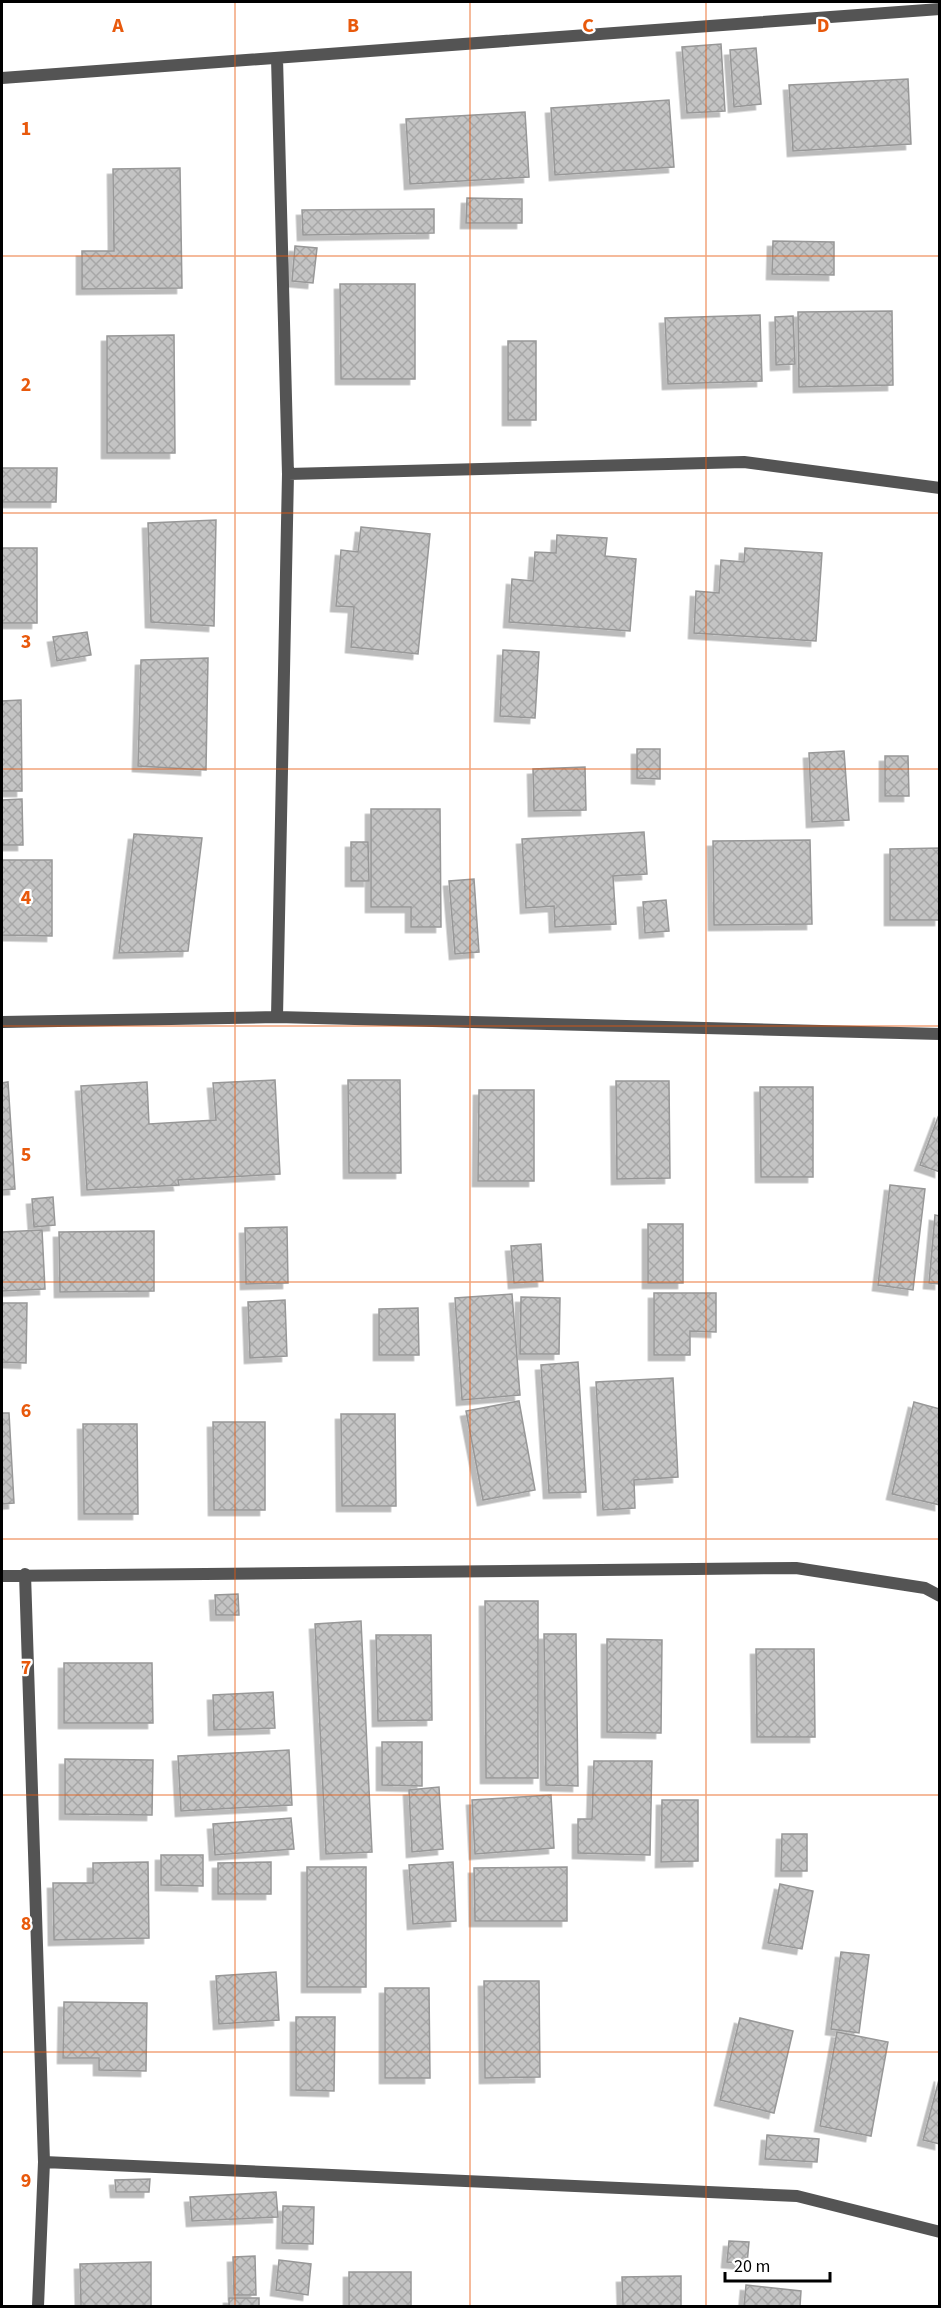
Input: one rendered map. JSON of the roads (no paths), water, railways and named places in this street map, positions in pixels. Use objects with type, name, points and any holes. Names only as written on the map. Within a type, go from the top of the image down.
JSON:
[{"type":"street","points":[[2,78],[939,9]]},
{"type":"street","points":[[277,58],[288,474],[277,1017]]},
{"type":"street","points":[[288,474],[744,462],[926,484],[939,488]]},
{"type":"street","points":[[2,1022],[277,1017],[939,1034]]},
{"type":"street","points":[[2,1576],[796,1568],[925,1588],[939,1596]]},
{"type":"street","points":[[25,1574],[45,2162],[38,2307]]},
{"type":"street","points":[[45,2162],[797,2196],[939,2232]]}]
